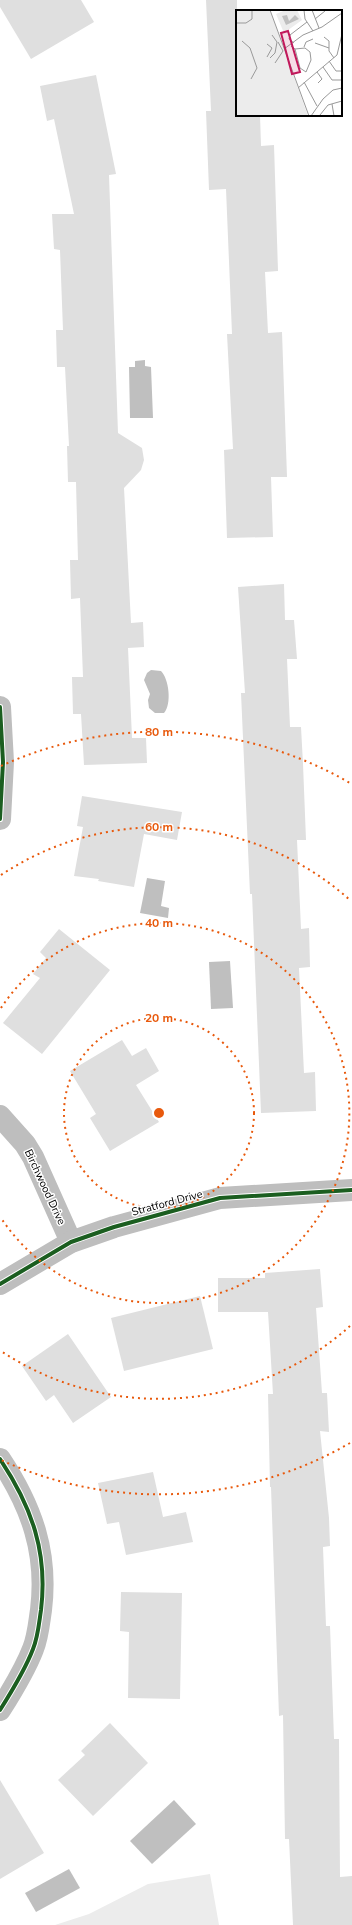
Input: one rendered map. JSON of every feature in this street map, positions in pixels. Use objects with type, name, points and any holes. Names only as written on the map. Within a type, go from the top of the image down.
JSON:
[{"type":"street","points":[[0,707],[2,762],[0,819]]},
{"type":"street","name":"Birchwood Drive","points":[[0,1116],[25,1144],[33,1157],[70,1242]]},
{"type":"street","name":"Stratford Drive","points":[[0,1284],[70,1242],[114,1227],[220,1198],[352,1190]]},
{"type":"street","points":[[0,1459],[17,1486],[32,1517],[43,1568],[43,1598],[33,1649],[0,1710]]},
{"type":"shaded area","points":[[145,360],[145,366],[151,367],[153,418],[130,418],[129,367],[135,367],[135,361]]},
{"type":"shaded area","points":[[151,670],[161,671],[168,685],[169,698],[164,713],[155,713],[149,708],[148,700],[150,694],[144,680],[147,673]]},
{"type":"shaded area","points":[[147,878],[165,881],[161,906],[169,908],[168,918],[140,913]]},
{"type":"shaded area","points":[[230,961],[233,1008],[211,1009],[209,962]]},
{"type":"shaded area","points":[[174,1800],[196,1824],[152,1864],[130,1841]]},
{"type":"shaded area","points":[[69,1869],[80,1888],[36,1912],[25,1893]]},
{"type":"shaded area","points":[[210,1874],[219,1925],[55,1925],[89,1914],[148,1884]]},
{"type":"building","points":[[0,0],[81,0],[94,22],[31,59],[0,7]]},
{"type":"building","points":[[206,0],[237,0],[236,116],[260,116],[261,146],[274,145],[278,271],[265,272],[268,333],[282,332],[287,477],[271,477],[273,537],[227,538],[224,450],[233,449],[227,334],[232,334],[226,189],[209,190],[206,111],[211,111]]},
{"type":"building","points":[[96,75],[116,174],[109,175],[118,433],[142,448],[144,460],[141,470],[124,488],[131,623],[143,622],[144,647],[128,648],[132,738],[146,738],[147,763],[84,765],[81,714],[73,714],[72,677],[83,677],[80,598],[71,599],[70,560],[78,560],[76,482],[68,482],[67,446],[69,446],[65,367],[57,367],[56,330],[63,330],[60,250],[54,249],[52,214],[74,214],[54,119],[47,121],[40,86]]},
{"type":"building","points":[[284,584],[285,620],[294,620],[297,659],[287,659],[290,727],[301,727],[303,764],[306,840],[297,840],[301,929],[309,928],[310,967],[299,968],[304,1073],[315,1072],[316,1111],[261,1113],[252,894],[250,894],[241,693],[245,693],[238,587]]},
{"type":"building","points":[[82,796],[182,812],[177,840],[144,834],[134,887],[98,881],[99,879],[74,876],[83,827],[77,826]]},
{"type":"building","points":[[59,929],[110,970],[42,1054],[3,1023],[40,978],[33,974],[46,958],[40,952]]},
{"type":"building","points":[[122,1040],[132,1056],[146,1048],[159,1071],[136,1085],[159,1122],[110,1151],[90,1118],[96,1114],[70,1071]]},
{"type":"building","points":[[320,1269],[323,1307],[316,1308],[322,1393],[327,1393],[329,1432],[320,1431],[329,1518],[330,1546],[323,1547],[326,1626],[330,1626],[334,1739],[339,1739],[340,1877],[352,1876],[352,1925],[293,1925],[289,1839],[285,1839],[283,1715],[279,1716],[268,1394],[273,1394],[268,1312],[218,1312],[218,1278],[265,1278],[265,1273]]},
{"type":"building","points":[[200,1296],[213,1349],[124,1371],[111,1318]]},
{"type":"building","points":[[68,1334],[111,1397],[73,1423],[54,1395],[46,1401],[22,1366]]},
{"type":"building","points":[[153,1472],[163,1517],[186,1512],[193,1542],[126,1555],[119,1522],[107,1524],[98,1483]]},
{"type":"building","points":[[121,1592],[182,1593],[180,1699],[128,1698],[129,1632],[120,1631]]},
{"type":"building","points":[[110,1723],[148,1763],[93,1816],[58,1780],[85,1755],[81,1751]]},
{"type":"building","points":[[0,1780],[44,1853],[0,1879]]},
{"type":"cycle path","points":[[0,707],[3,762],[0,819]]},
{"type":"cycle path","points":[[0,1284],[71,1242],[114,1227],[220,1198],[352,1190]]},
{"type":"cycle path","points":[[0,1459],[21,1495],[35,1531],[40,1550],[43,1589],[39,1625],[35,1644],[22,1673],[0,1710]]}]
